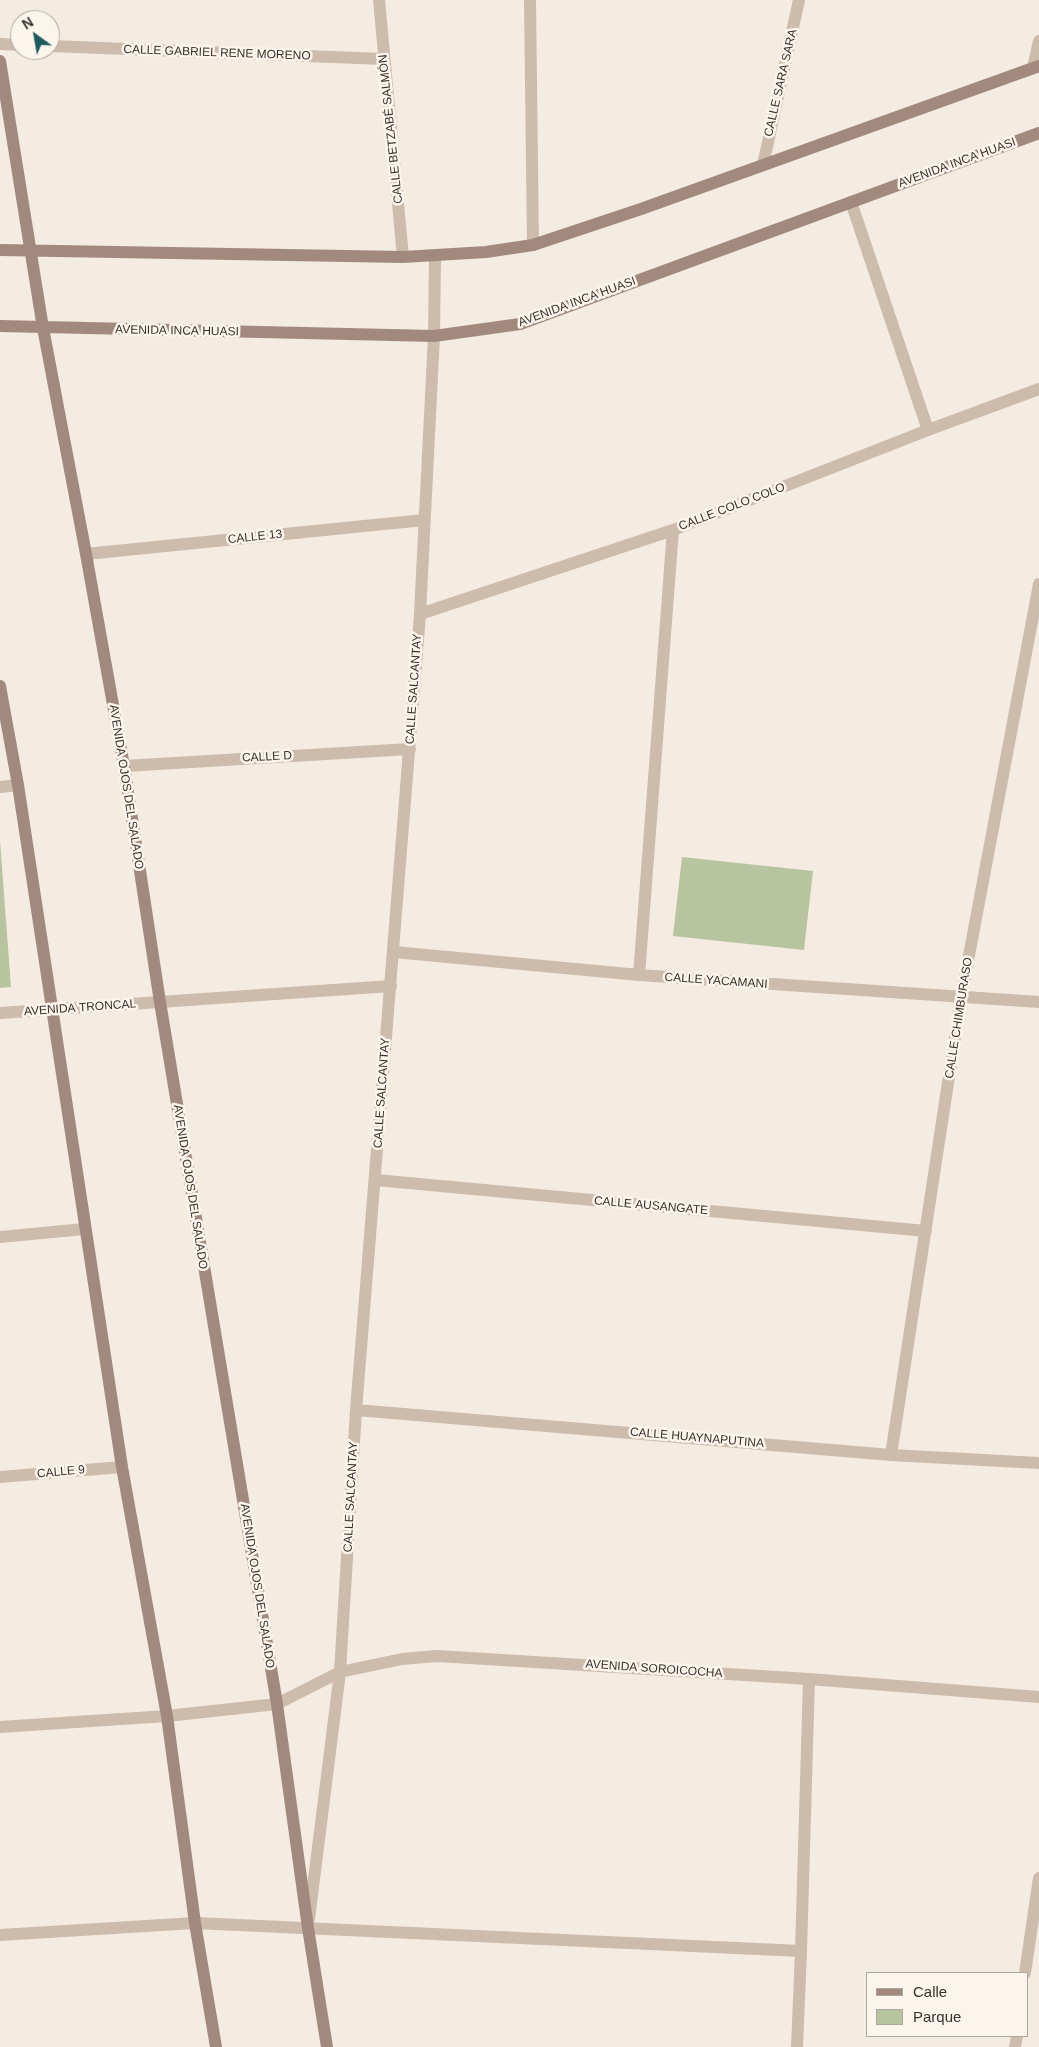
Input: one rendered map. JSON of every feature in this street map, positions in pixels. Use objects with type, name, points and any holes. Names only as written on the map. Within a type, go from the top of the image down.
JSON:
[{"type":"street","name":"CALLE BETZABÉ SALMÓN","points":[[379,0],[404,258]]},
{"type":"street","points":[[530,0],[533,245]]},
{"type":"street","name":"CALLE SARA SARA","points":[[762,165],[799,0]]},
{"type":"street","points":[[0,250],[404,258],[486,252],[533,245],[1036,67],[1039,41]]},
{"type":"street","name":"CALLE GABRIEL RENE MORENO","points":[[60,46],[384,59]]},
{"type":"street","name":"AVENIDA OJOS DEL SALADO","points":[[0,62],[43,328],[124,766],[160,1002],[277,1704],[308,1928],[327,2047]]},
{"type":"street","name":"AVENIDA INCA HUASI","points":[[0,326],[434,336],[520,324],[1039,133]]},
{"type":"street","points":[[851,202],[928,430]]},
{"type":"street","name":"CALLE SALCANTAY","points":[[308,1928],[340,1672],[356,1410],[376,1180],[420,614],[434,336],[435,257]]},
{"type":"street","name":"CALLE COLO COLO","points":[[420,614],[673,530],[928,430],[1039,389]]},
{"type":"street","name":"CALLE 13","points":[[86,554],[424,520]]},
{"type":"street","points":[[639,975],[673,530]]},
{"type":"street","name":"CALLE CHIMBURASO","points":[[891,1455],[961,998],[1039,584]]},
{"type":"street","points":[[0,686],[18,785],[84,1229],[122,1467],[167,1716],[195,1923],[216,2047]]},
{"type":"street","name":"CALLE D","points":[[124,766],[410,749]]},
{"type":"street","points":[[0,786],[18,785]]},
{"type":"street","name":"CALLE YACAMANI","points":[[394,952],[639,975],[1039,1002]]},
{"type":"street","name":"AVENIDA TRONCAL","points":[[0,1013],[391,986]]},
{"type":"street","name":"CALLE AUSANGATE","points":[[376,1180],[926,1231]]},
{"type":"street","points":[[0,1237],[84,1229]]},
{"type":"street","name":"CALLE HUAYNAPUTINA","points":[[356,1410],[891,1455],[1039,1463]]},
{"type":"street","name":"CALLE 9","points":[[0,1477],[122,1467]]},
{"type":"street","name":"AVENIDA SOROICOCHA","points":[[277,1704],[340,1672],[402,1658],[436,1656],[809,1679],[1039,1697]]},
{"type":"street","points":[[797,2047],[809,1679]]},
{"type":"street","points":[[0,1727],[167,1716],[277,1704]]},
{"type":"street","points":[[1026,1972],[1039,1878]]},
{"type":"street","points":[[0,1935],[195,1923],[801,1951]]},
{"type":"green space","points":[[0,841],[11,987],[0,988]]},
{"type":"green space","points":[[682,857],[813,871],[804,950],[673,936]]}]
